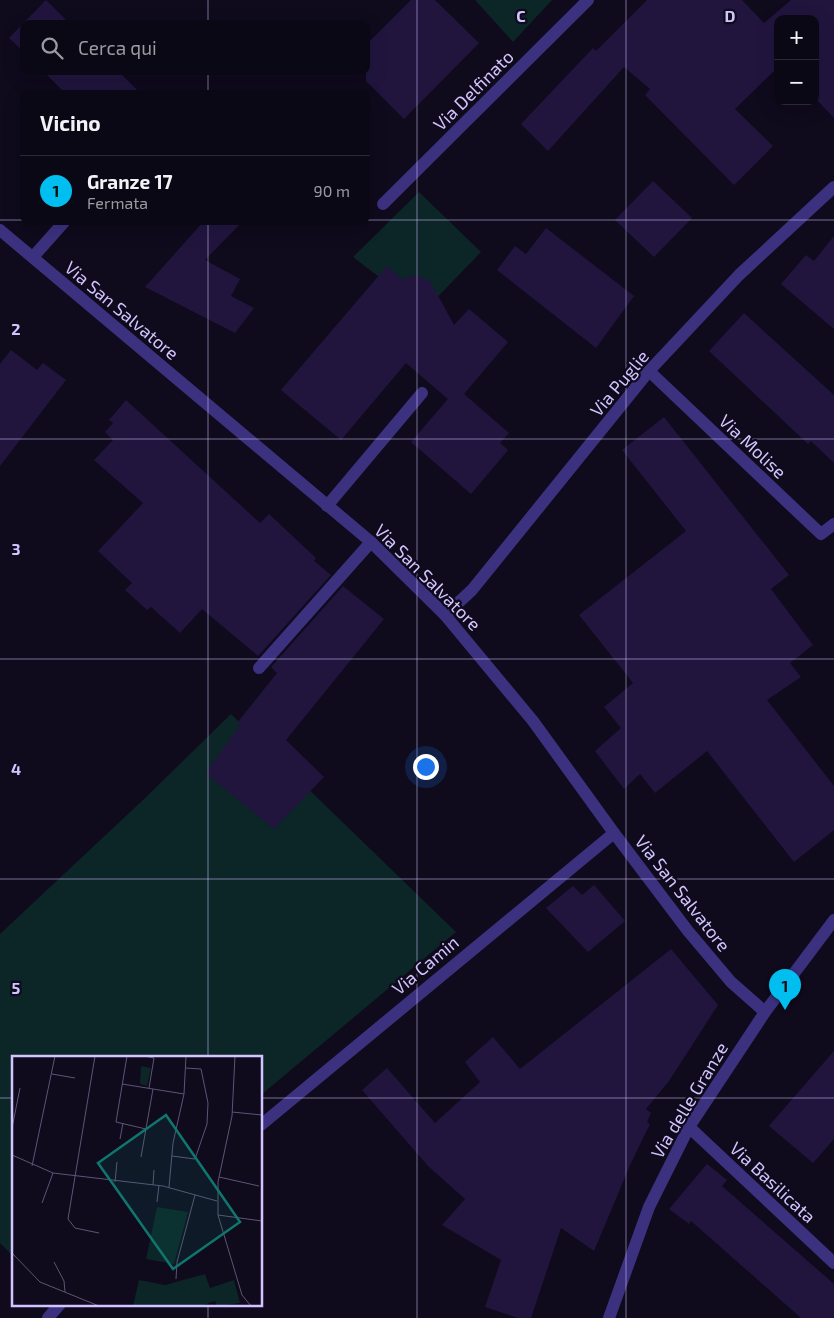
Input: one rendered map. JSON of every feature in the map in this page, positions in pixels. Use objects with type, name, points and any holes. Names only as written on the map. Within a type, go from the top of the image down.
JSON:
[{"type":"street","name":"Via Delfinato","points":[[383,204],[588,0]]},
{"type":"street","name":"Via Puglie","points":[[445,615],[472,590],[650,372],[740,275],[834,187]]},
{"type":"street","points":[[32,257],[61,225]]},
{"type":"street","name":"Via San Salvatore","points":[[0,230],[371,542],[445,615],[533,721],[614,834],[688,931],[731,982],[765,1012]]},
{"type":"street","name":"Via Molise","points":[[650,372],[820,534],[834,524]]},
{"type":"street","points":[[328,506],[422,393]]},
{"type":"street","points":[[259,668],[371,542]]},
{"type":"street","name":"Via Camin","points":[[262,1124],[614,834]]},
{"type":"street","name":"Via delle Granze","points":[[609,1318],[649,1207],[689,1127],[765,1012],[834,920]]},
{"type":"street","name":"Via Basilicata","points":[[689,1127],[834,1262]]},
{"type":"street","points":[[48,1318],[58,1306]]},
{"type":"green space","points":[[475,0],[552,0],[513,42]]},
{"type":"green space","points":[[419,192],[481,252],[424,311],[353,257]]},
{"type":"green space","points":[[231,714],[456,932],[262,1094],[262,1056],[12,1056],[12,1255],[0,1243],[0,934],[144,799]]},
{"type":"building","points":[[46,0],[66,20],[27,20]]},
{"type":"building","points":[[411,0],[435,0],[479,43],[404,119],[366,81],[366,75],[370,75],[370,41]]},
{"type":"building","points":[[647,0],[742,0],[764,23],[791,0],[834,0],[834,118],[819,102],[819,15],[774,15],[774,71],[735,109],[773,146],[734,185],[645,95],[650,89],[624,67],[548,151],[521,124],[593,48],[596,51]]},
{"type":"building","points":[[20,27],[20,48],[9,38]]},
{"type":"building","points":[[47,75],[122,75],[137,90],[62,90]]},
{"type":"building","points":[[653,181],[692,218],[654,257],[615,220]]},
{"type":"building","points":[[200,225],[239,225],[205,260],[240,279],[231,296],[254,308],[235,333],[145,287]]},
{"type":"building","points":[[546,228],[634,296],[596,348],[497,270],[515,246],[526,254]]},
{"type":"building","points":[[834,236],[834,329],[781,284],[806,255],[814,261]]},
{"type":"building","points":[[387,266],[402,279],[416,275],[430,281],[454,325],[469,309],[508,342],[464,394],[509,433],[500,443],[508,450],[471,494],[411,442],[448,399],[406,363],[341,440],[281,390]]},
{"type":"building","points":[[744,313],[834,395],[834,463],[811,441],[808,444],[709,351]]},
{"type":"building","points":[[11,350],[37,370],[43,363],[66,380],[0,466],[0,364]]},
{"type":"building","points":[[126,400],[260,523],[269,514],[316,558],[314,561],[331,575],[258,656],[202,609],[180,633],[151,607],[147,610],[125,590],[132,583],[98,551],[143,503],[94,460],[113,440],[105,432],[113,423],[109,420]]},
{"type":"building","points":[[664,417],[789,575],[771,589],[813,645],[790,663],[801,677],[767,700],[834,786],[834,830],[794,862],[707,751],[655,793],[640,774],[624,789],[595,751],[621,728],[604,707],[633,683],[579,615],[686,531],[622,450]]},
{"type":"building","points":[[343,586],[384,619],[286,740],[324,777],[274,829],[206,773],[240,725],[237,723],[277,673],[271,667]]},
{"type":"building","points":[[594,885],[625,921],[588,952],[546,908],[573,886],[582,895]]},
{"type":"building","points":[[671,949],[718,1005],[669,1081],[646,1109],[651,1113],[647,1122],[650,1124],[631,1163],[594,1251],[561,1228],[531,1318],[518,1318],[485,1307],[501,1260],[442,1225],[465,1199],[428,1166],[362,1090],[387,1068],[435,1123],[480,1082],[465,1062],[493,1037],[520,1069]]},
{"type":"building","points":[[834,1051],[834,1139],[813,1163],[769,1126]]},
{"type":"building","points":[[707,1164],[727,1180],[722,1186],[834,1284],[834,1318],[801,1318],[691,1221],[689,1224],[669,1209]]},
{"type":"place","name":"Granze 17","points":[[785,1010]]}]
